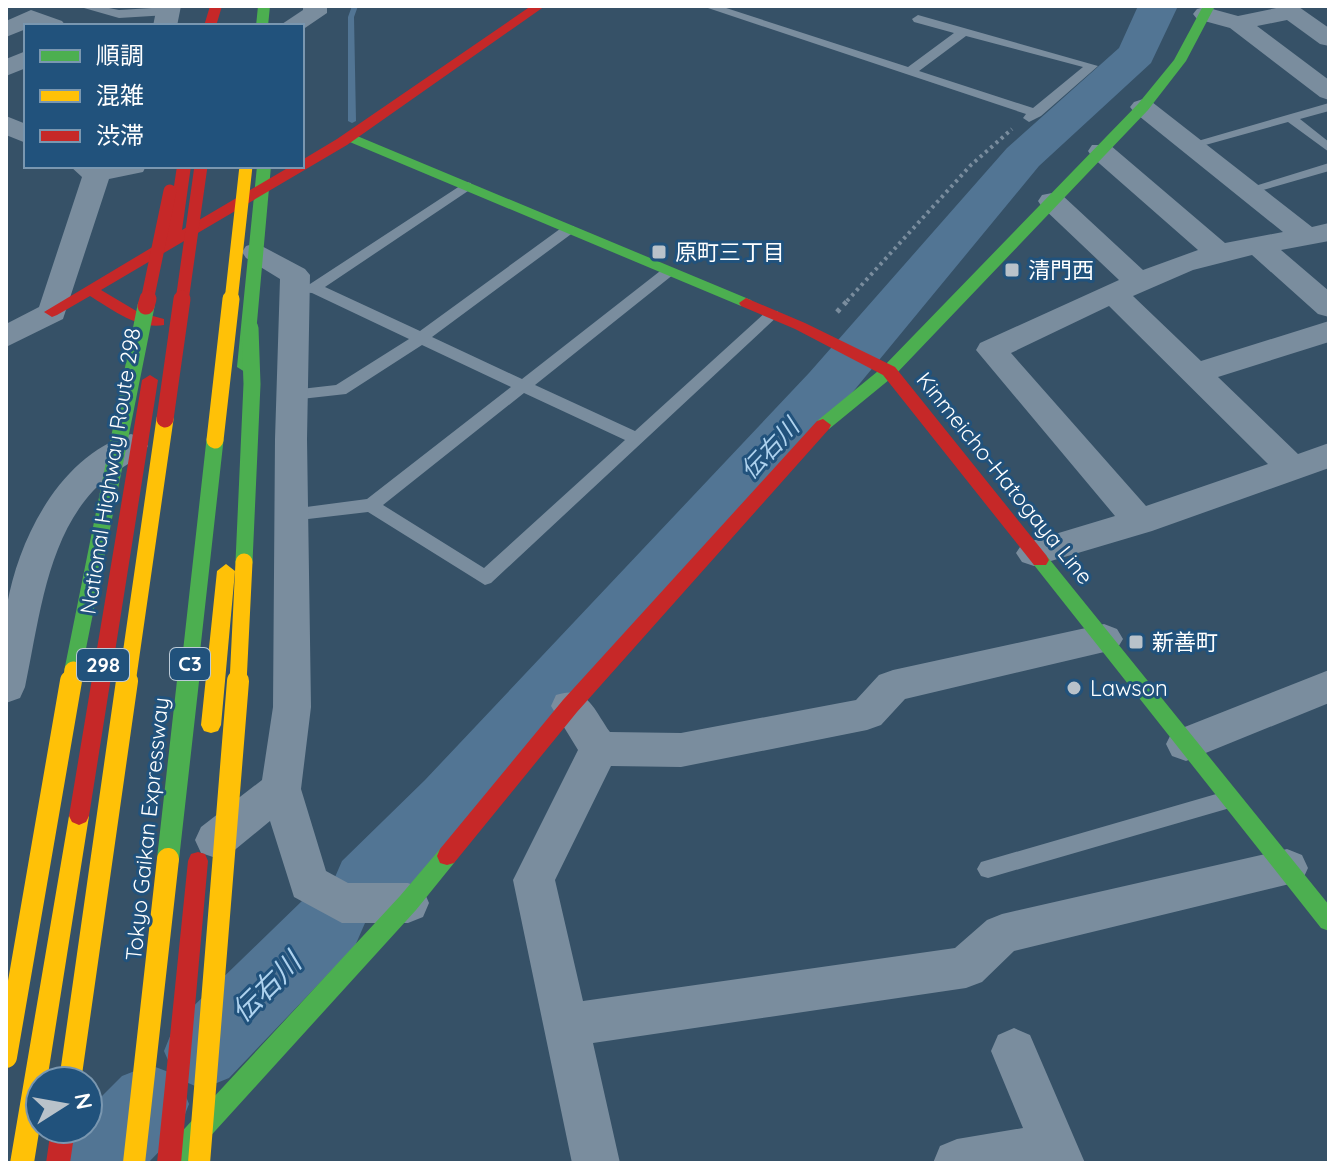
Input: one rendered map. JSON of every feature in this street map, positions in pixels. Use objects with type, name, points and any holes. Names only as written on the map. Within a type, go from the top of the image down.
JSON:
[{"type":"main road","points":[[304,166],[539,6]]},
{"type":"main road","name":"Kinmeicho-Hatogaya Line","points":[[1207,10],[1180,61],[1143,107],[889,371],[1329,921]]},
{"type":"main road","points":[[169,1163],[408,903],[570,706],[823,425],[889,371],[819,334],[466,186],[346,140],[315,139]]},
{"type":"main road","points":[[6,1057],[83,609],[175,168]]},
{"type":"main road","name":"National Highway Route 298","points":[[22,1163],[184,168]]},
{"type":"main road","name":"Tokyo Gaikan Expressway","points":[[72,1065],[201,168]]},
{"type":"main road","points":[[209,743],[264,168]]},
{"type":"main road","points":[[52,312],[300,168]]},
{"type":"main road","points":[[199,1163],[237,708],[252,384],[245,174]]},
{"type":"main road","name":"Tokyo Gaikan Expressway","points":[[134,1163],[245,174]]},
{"type":"main road","points":[[91,290],[133,315],[159,322]]},
{"type":"main road","points":[[169,1163],[200,838]]},
{"type":"street","points":[[295,24],[315,13],[315,6]]},
{"type":"street","points":[[1207,10],[1238,23],[1329,92]]},
{"type":"street","points":[[1238,23],[1291,12],[1329,39]]},
{"type":"street","points":[[6,30],[31,17],[49,24]]},
{"type":"street","points":[[6,69],[24,59]]},
{"type":"street","points":[[1143,107],[1249,190],[1318,234]]},
{"type":"street","points":[[6,124],[24,134]]},
{"type":"street","points":[[1101,151],[1219,253]]},
{"type":"street","points":[[6,337],[52,312],[90,170],[112,168]]},
{"type":"street","points":[[1052,201],[1198,373],[1292,468]]},
{"type":"street","points":[[1140,522],[991,350],[1126,287],[1219,253],[1318,234]]},
{"type":"street","points":[[1260,247],[1329,307]]},
{"type":"street","points":[[256,252],[295,275],[304,289],[292,395],[292,707],[281,789],[309,883],[342,903],[408,903]]},
{"type":"street","points":[[1198,373],[1329,331]]},
{"type":"street","points":[[6,687],[22,565],[82,482],[141,438]]},
{"type":"street","points":[[1034,553],[1140,522],[1329,455]]},
{"type":"street","points":[[599,749],[681,750],[867,714],[893,686],[1104,639]]},
{"type":"street","points":[[1186,744],[1329,686]]},
{"type":"street","points":[[570,706],[599,749]]},
{"type":"street","points":[[596,1163],[534,880],[599,749]]},
{"type":"street","points":[[200,838],[281,789]]},
{"type":"street","points":[[566,1025],[966,967],[1002,934],[1287,868]]},
{"type":"street","points":[[6,998],[42,1032]]},
{"type":"street","points":[[957,1163],[1058,1155],[1014,1051]]},
{"type":"lane","points":[[83,6],[119,14],[168,14]]},
{"type":"lane","points":[[708,6],[911,71],[1031,116],[1092,66],[918,19]]},
{"type":"lane","points":[[911,71],[964,31]]},
{"type":"lane","points":[[1191,145],[1329,107]]},
{"type":"lane","points":[[1290,118],[1329,148]]},
{"type":"lane","points":[[1249,190],[1329,167]]},
{"type":"lane","points":[[304,289],[466,186]]},
{"type":"lane","points":[[292,395],[340,390],[421,338],[569,229]]},
{"type":"lane","points":[[291,515],[371,505],[669,271]]},
{"type":"lane","points":[[304,289],[421,338],[635,438]]},
{"type":"lane","points":[[371,505],[485,578],[772,314]]},
{"type":"lane","points":[[988,869],[1230,799]]},
{"type":"path","points":[[819,334],[971,165],[1001,137],[1031,116]]},
{"type":"waterway","points":[[352,121],[351,17],[355,6]]},
{"type":"waterway","name":"伝右川","points":[[367,884],[449,801],[828,386],[1023,157],[1137,54],[1158,6]]},
{"type":"waterway","name":"伝右川","points":[[202,1051],[329,923]]},
{"type":"waterway","name":"伝右川","points":[[92,1163],[150,1104]]},
{"type":"traffic: fast","points":[[262,24],[264,6]]},
{"type":"traffic: fast","points":[[823,425],[889,371],[1143,107],[1180,61],[1209,6]]},
{"type":"traffic: fast","points":[[350,137],[746,303]]},
{"type":"traffic: fast","points":[[245,367],[264,168]]},
{"type":"traffic: fast","points":[[73,670],[146,306]]},
{"type":"traffic: fast","points":[[244,562],[252,384],[250,328]]},
{"type":"traffic: fast","points":[[168,859],[215,440]]},
{"type":"traffic: fast","points":[[1040,560],[1329,921]]},
{"type":"traffic: fast","points":[[170,1163],[408,903],[447,856]]},
{"type":"traffic: slow","points":[[215,440],[246,168]]},
{"type":"traffic: slow","points":[[72,1065],[165,419]]},
{"type":"traffic: slow","points":[[199,1163],[237,708],[244,562]]},
{"type":"traffic: slow","points":[[211,725],[226,571]]},
{"type":"traffic: slow","points":[[6,1057],[73,670]]},
{"type":"traffic: slow","points":[[22,1163],[79,816]]},
{"type":"traffic: slow","points":[[134,1163],[168,859]]},
{"type":"traffic: jam","points":[[211,24],[216,6]]},
{"type":"traffic: jam","points":[[304,164],[342,142],[539,6]]},
{"type":"traffic: jam","points":[[173,241],[184,168]]},
{"type":"traffic: jam","points":[[165,419],[201,168]]},
{"type":"traffic: jam","points":[[52,312],[298,168]]},
{"type":"traffic: jam","points":[[146,306],[170,191]]},
{"type":"traffic: jam","points":[[91,290],[133,315],[159,322]]},
{"type":"traffic: jam","points":[[746,303],[800,326],[889,371],[1040,560]]},
{"type":"traffic: jam","points":[[79,816],[150,380]]},
{"type":"traffic: jam","points":[[447,856],[570,706],[823,425]]},
{"type":"traffic: jam","points":[[169,1163],[198,861]]},
{"type":"traffic: jam","points":[[58,1163],[61,1145]]},
{"type":"place","name":"原町三丁目","points":[[659,252]]},
{"type":"place","name":"清門西","points":[[1012,270]]},
{"type":"place","name":"新善町","points":[[1136,642]]},
{"type":"place","name":"Lawson","points":[[1074,688]]}]
